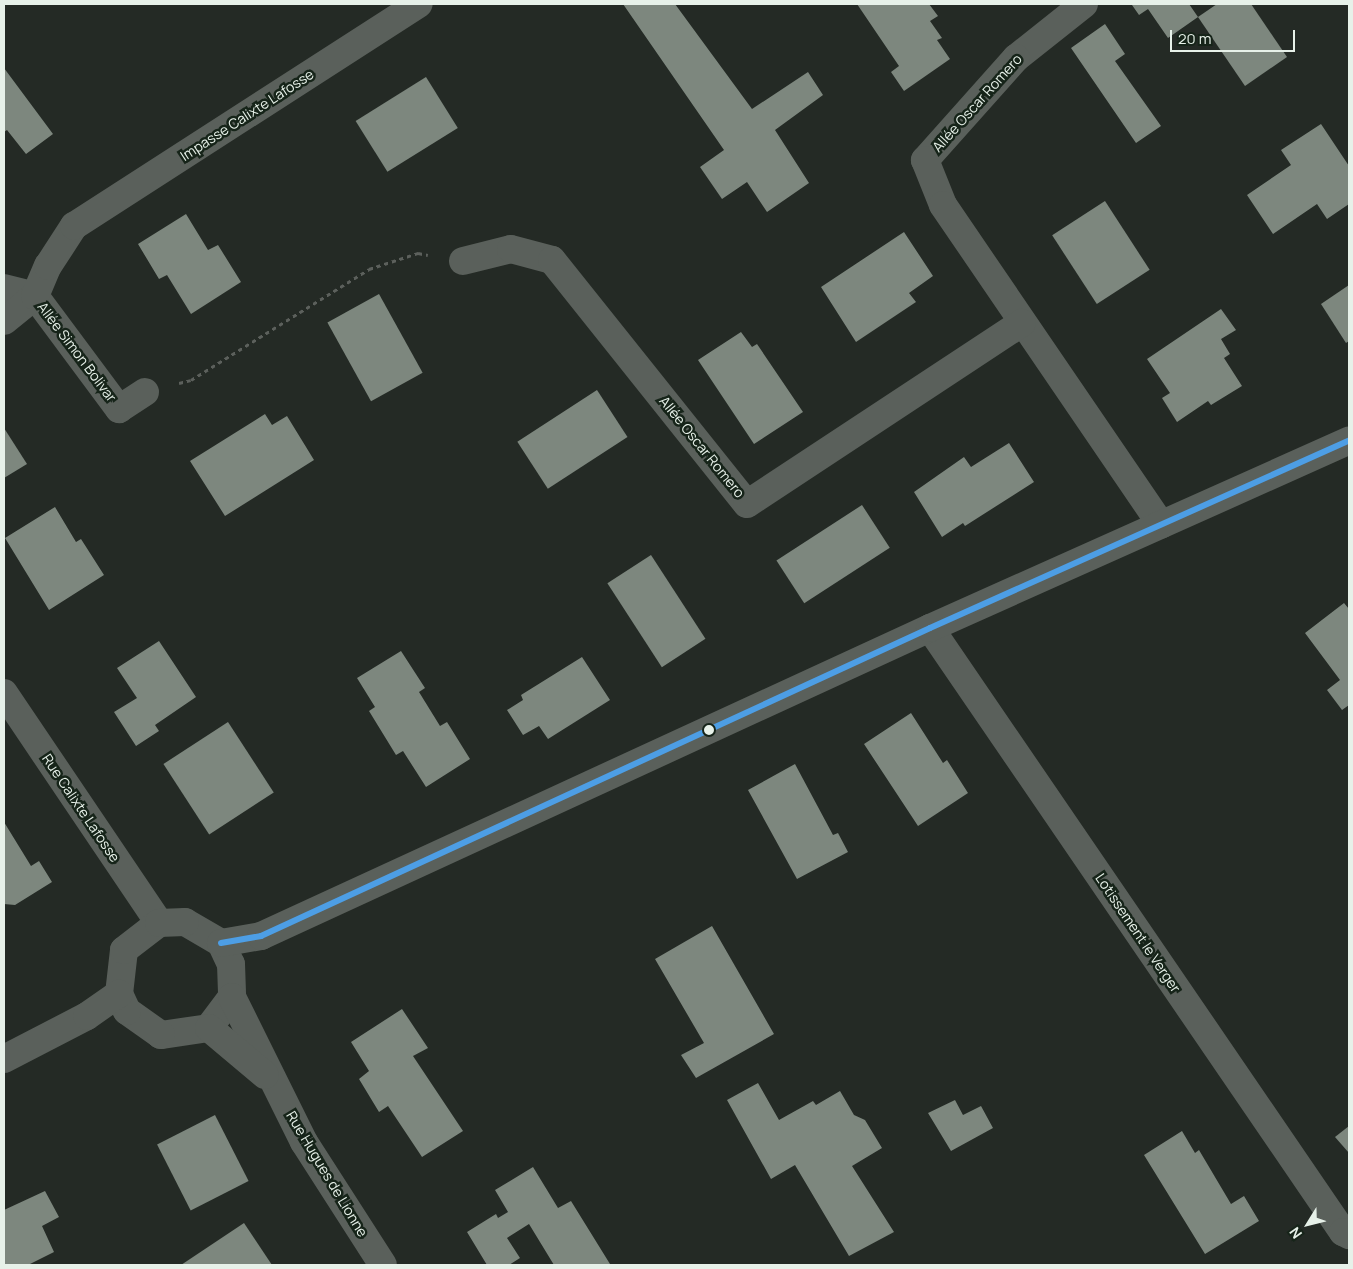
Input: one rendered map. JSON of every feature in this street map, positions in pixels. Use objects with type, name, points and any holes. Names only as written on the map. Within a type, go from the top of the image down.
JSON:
[{"type":"street","name":"Impasse Calixte Lafosse","points":[[74,226],[419,4]]},
{"type":"street","name":"Allée Oscar Romero","points":[[1084,4],[1016,58],[926,160],[943,205],[1161,525]]},
{"type":"street","name":"Allée Simon Bolivar","points":[[4,321],[35,296],[48,266],[74,226]]},
{"type":"street","name":"Allée Oscar Romero","points":[[463,262],[512,249],[552,260],[747,504],[1022,323]]},
{"type":"street","points":[[4,288],[35,296]]},
{"type":"street","name":"Allée Simon Bolivar","points":[[35,296],[119,409],[145,392]]},
{"type":"street","points":[[226,954],[261,936],[930,628],[1349,441]]},
{"type":"street","name":"Lotissement le Verger","points":[[930,628],[1337,1223],[1349,1235]]},
{"type":"street","name":"Rue Calixte Lafosse","points":[[4,693],[159,923]]},
{"type":"street","points":[[185,922],[226,954],[232,996],[209,1028],[161,1035],[123,1002],[124,950],[159,923],[185,922]]},
{"type":"street","name":"Rue Hugues de Lionne","points":[[232,996],[304,1142],[383,1265]]},
{"type":"street","points":[[4,1059],[87,1016],[123,1002]]},
{"type":"street","name":"Rue Hugues de Lionne","points":[[209,1028],[272,1080]]},
{"type":"path","points":[[145,392],[191,380],[369,269],[418,253],[463,262]]},
{"type":"building","points":[[623,4],[675,4],[752,109],[808,72],[823,95],[775,130],[809,183],[767,212],[747,182],[722,199],[700,167],[724,150]]},
{"type":"building","points":[[857,4],[929,4],[938,16],[930,21],[942,38],[937,40],[950,59],[904,91],[891,72],[899,66]]},
{"type":"building","points":[[1189,4],[1198,17],[1168,38],[1148,9],[1139,15],[1132,5]]},
{"type":"building","points":[[1217,4],[1251,4],[1287,57],[1245,86],[1198,17]]},
{"type":"building","points":[[1105,24],[1125,54],[1115,61],[1161,126],[1136,143],[1071,48]]},
{"type":"building","points":[[4,68],[53,134],[26,154],[7,130],[4,132]]},
{"type":"building","points":[[426,77],[458,128],[387,172],[356,121]]},
{"type":"building","points":[[1321,124],[1349,166],[1349,204],[1327,219],[1317,204],[1273,234],[1247,195],[1291,165],[1281,150]]},
{"type":"building","points":[[1105,201],[1150,270],[1097,304],[1052,235]]},
{"type":"building","points":[[186,214],[208,250],[218,245],[241,282],[191,314],[167,275],[159,279],[138,244]]},
{"type":"building","points":[[904,232],[933,276],[909,293],[916,302],[856,342],[821,287]]},
{"type":"building","points":[[1349,285],[1349,341],[1346,343],[1321,304]]},
{"type":"building","points":[[379,294],[423,373],[371,401],[327,323]]},
{"type":"building","points":[[1221,309],[1236,330],[1221,339],[1230,354],[1224,358],[1242,386],[1211,405],[1208,401],[1177,422],[1162,398],[1170,393],[1147,359]]},
{"type":"building","points":[[741,332],[752,347],[757,344],[803,412],[754,444],[698,360]]},
{"type":"building","points":[[597,390],[627,437],[548,489],[517,442]]},
{"type":"building","points":[[265,414],[272,425],[287,416],[314,460],[225,516],[190,461]]},
{"type":"building","points":[[4,428],[27,464],[4,478]]},
{"type":"building","points":[[1009,443],[1034,482],[965,526],[963,523],[942,537],[914,492],[964,457],[971,467]]},
{"type":"building","points":[[862,505],[890,548],[804,603],[776,561]]},
{"type":"building","points":[[55,507],[76,542],[81,539],[104,575],[49,610],[5,538]]},
{"type":"building","points":[[651,555],[705,639],[662,667],[607,583]]},
{"type":"building","points":[[1344,603],[1349,609],[1349,705],[1342,710],[1327,690],[1340,680],[1305,633]]},
{"type":"building","points":[[159,641],[196,697],[155,725],[159,731],[136,746],[114,712],[137,698],[117,668]]},
{"type":"building","points":[[401,651],[425,688],[419,692],[440,726],[447,722],[470,759],[426,787],[403,751],[396,755],[369,711],[375,707],[357,678]]},
{"type":"building","points":[[582,657],[610,700],[548,739],[539,726],[523,735],[507,710],[523,700],[521,695]]},
{"type":"building","points":[[911,713],[943,763],[947,760],[968,793],[918,826],[864,744]]},
{"type":"building","points":[[228,722],[274,792],[209,834],[163,764]]},
{"type":"building","points":[[795,764],[833,835],[838,833],[848,852],[797,879],[748,790]]},
{"type":"building","points":[[4,822],[31,866],[39,861],[52,882],[15,905],[4,904]]},
{"type":"building","points":[[712,926],[774,1034],[696,1078],[681,1055],[704,1043],[655,959]]},
{"type":"building","points":[[402,1009],[428,1048],[413,1056],[463,1131],[422,1157],[388,1106],[379,1112],[359,1079],[369,1071],[351,1042]]},
{"type":"building","points":[[758,1083],[779,1120],[813,1101],[816,1105],[840,1091],[854,1115],[865,1120],[882,1148],[852,1166],[894,1232],[849,1256],[795,1165],[771,1179],[727,1100]]},
{"type":"building","points":[[955,1100],[963,1115],[981,1106],[993,1128],[951,1151],[928,1113]]},
{"type":"building","points":[[215,1115],[249,1181],[191,1210],[157,1145]]},
{"type":"building","points":[[1349,1126],[1349,1153],[1335,1137]]},
{"type":"building","points":[[1182,1131],[1195,1153],[1199,1150],[1231,1204],[1244,1196],[1259,1221],[1205,1254],[1144,1155]]},
{"type":"building","points":[[533,1167],[558,1208],[571,1201],[610,1264],[554,1265],[529,1224],[507,1238],[520,1258],[509,1265],[487,1265],[467,1232],[496,1214],[498,1218],[508,1212],[495,1190]]},
{"type":"building","points":[[45,1191],[59,1217],[42,1226],[54,1252],[28,1265],[4,1265],[4,1210]]},
{"type":"building","points":[[244,1223],[272,1265],[181,1265]]},
{"type":"transit line","points":[[221,943],[261,936],[930,628],[1349,441]]}]
